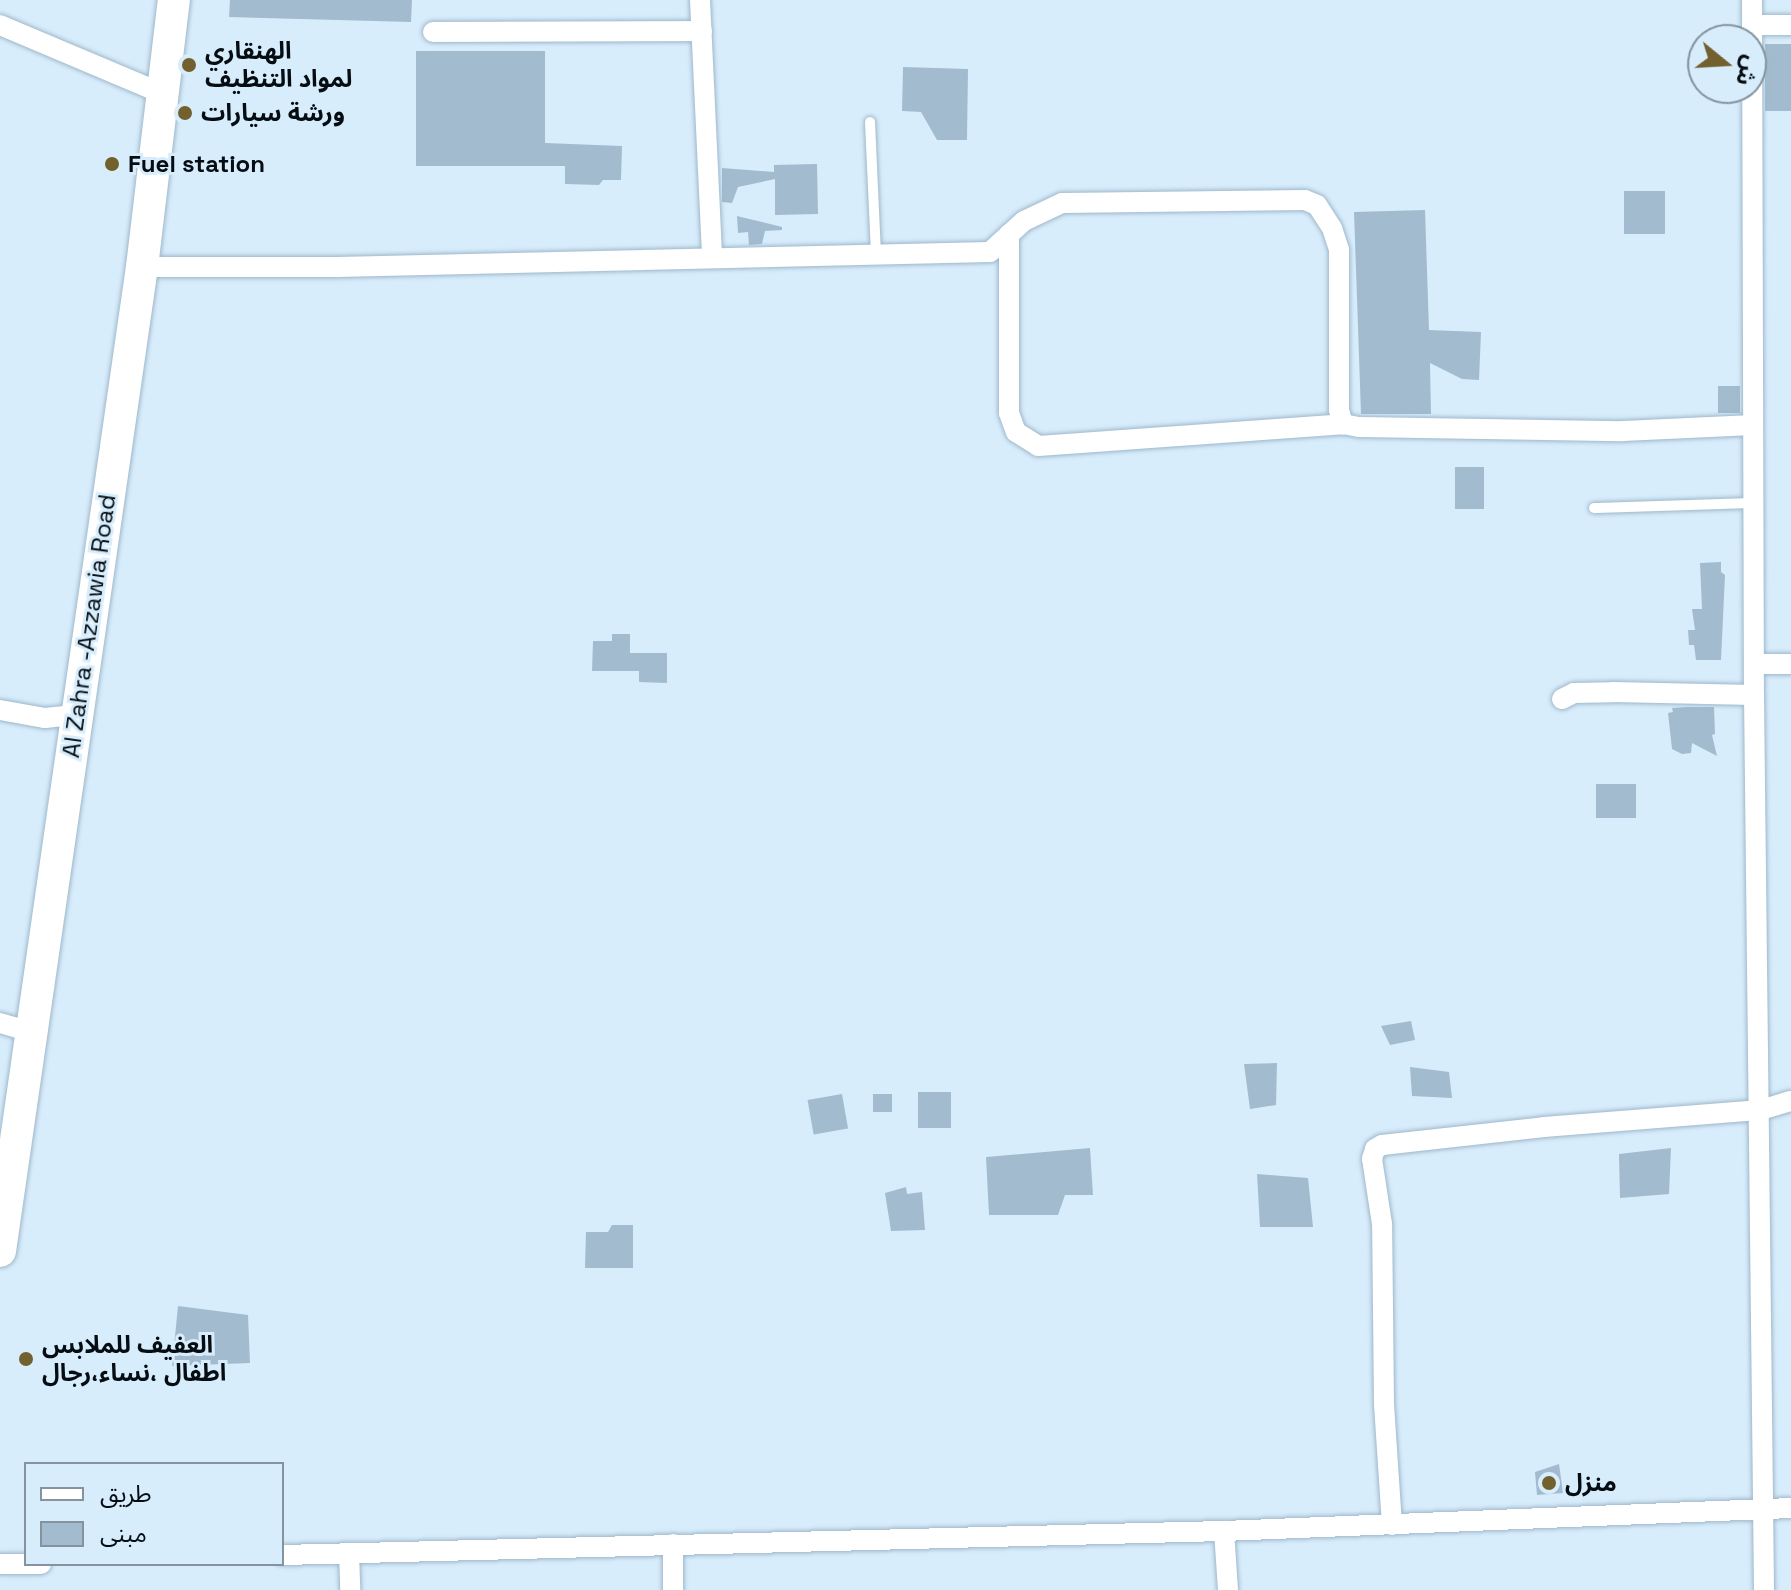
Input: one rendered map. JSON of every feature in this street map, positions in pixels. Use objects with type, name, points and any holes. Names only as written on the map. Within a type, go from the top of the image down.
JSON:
[{"type":"main road","name":"Al Zahra -Azzawia Road","points":[[0,1251],[142,267],[174,0]]},
{"type":"street","points":[[700,0],[712,257]]},
{"type":"street","points":[[1752,0],[1752,24]]},
{"type":"street","points":[[0,25],[163,94]]},
{"type":"street","points":[[1767,25],[1791,25]]},
{"type":"street","points":[[433,32],[702,31]]},
{"type":"street","points":[[1752,104],[1754,695],[1764,1590]]},
{"type":"street","points":[[142,267],[337,267],[990,252],[1024,221],[1062,203],[1305,200],[1317,205],[1332,228],[1339,250],[1339,410],[1343,424]]},
{"type":"street","points":[[1009,234],[1009,413],[1016,432],[1038,446],[1343,424],[1359,427],[1623,431],[1753,425]]},
{"type":"street","points":[[1756,664],[1791,664]]},
{"type":"street","points":[[1562,699],[1574,693],[1603,692],[1754,695]]},
{"type":"street","points":[[0,710],[45,718],[75,715]]},
{"type":"street","points":[[0,1023],[31,1032]]},
{"type":"street","points":[[1392,1525],[1384,1405],[1382,1224],[1372,1159],[1375,1149],[1382,1145],[1544,1127],[1761,1110],[1791,1101]]},
{"type":"street","points":[[284,1555],[1224,1531],[1791,1508]]},
{"type":"street","points":[[1224,1531],[1228,1590]]},
{"type":"street","points":[[673,1544],[673,1590]]},
{"type":"street","points":[[349,1553],[350,1590]]},
{"type":"street","points":[[0,1564],[24,1564]]},
{"type":"lane","points":[[870,122],[876,254]]},
{"type":"lane","points":[[1594,508],[1754,503]]},
{"type":"building","points":[[230,0],[412,0],[411,22],[229,17]]},
{"type":"building","points":[[1767,44],[1791,44],[1791,111],[1765,111]]},
{"type":"building","points":[[416,51],[545,51],[545,143],[622,146],[621,180],[603,180],[599,185],[565,184],[565,166],[416,166]]},
{"type":"building","points":[[903,67],[968,69],[967,140],[937,140],[921,112],[902,111]]},
{"type":"building","points":[[817,164],[818,214],[775,215],[775,179],[738,187],[732,203],[722,202],[722,168],[774,172],[774,165]]},
{"type":"building","points":[[1624,191],[1665,191],[1665,234],[1624,234]]},
{"type":"building","points":[[1425,210],[1429,330],[1481,332],[1479,380],[1462,379],[1430,363],[1431,414],[1361,414],[1354,212]]},
{"type":"building","points":[[737,216],[782,227],[782,230],[765,231],[762,244],[749,245],[748,232],[738,233]]},
{"type":"building","points":[[1718,386],[1740,386],[1740,413],[1718,413]]},
{"type":"building","points":[[1455,467],[1484,467],[1484,509],[1455,509]]},
{"type":"building","points":[[1721,562],[1721,572],[1725,575],[1721,660],[1696,660],[1694,645],[1689,645],[1688,630],[1695,630],[1692,609],[1702,609],[1700,563]]},
{"type":"building","points":[[612,634],[630,634],[630,653],[667,653],[667,683],[639,682],[639,671],[592,671],[593,641],[612,641]]},
{"type":"building","points":[[1714,707],[1715,734],[1712,735],[1717,756],[1692,743],[1691,753],[1682,754],[1672,749],[1668,713],[1673,712],[1672,708]]},
{"type":"building","points":[[1596,784],[1636,784],[1636,818],[1596,818]]},
{"type":"building","points":[[1411,1021],[1415,1040],[1390,1045],[1381,1026]]},
{"type":"building","points":[[1277,1063],[1276,1105],[1250,1109],[1244,1064]]},
{"type":"building","points":[[1410,1067],[1449,1072],[1452,1098],[1412,1096]]},
{"type":"building","points":[[918,1092],[951,1092],[951,1128],[918,1128]]},
{"type":"building","points":[[842,1094],[848,1128],[814,1135],[808,1100]]},
{"type":"building","points":[[873,1094],[892,1094],[892,1112],[873,1112]]},
{"type":"building","points":[[1090,1148],[1093,1195],[1065,1195],[1058,1215],[989,1215],[986,1157]]},
{"type":"building","points":[[1671,1148],[1669,1194],[1620,1198],[1619,1154]]},
{"type":"building","points":[[1257,1174],[1308,1178],[1313,1227],[1260,1227]]},
{"type":"building","points":[[906,1187],[907,1194],[922,1192],[925,1230],[891,1231],[885,1193]]},
{"type":"building","points":[[612,1225],[633,1225],[633,1268],[585,1268],[586,1232],[608,1232]]},
{"type":"building","points":[[178,1306],[248,1315],[250,1363],[172,1366]]},
{"type":"building","name":"منزل","points":[[1559,1464],[1563,1493],[1537,1495],[1535,1472]]},
{"type":"place","name":"الهنقاري لمواد التنظيف","points":[[189,65]]},
{"type":"place","name":"ورشة سيارات","points":[[185,113]]},
{"type":"place","name":"Fuel station","points":[[112,164]]},
{"type":"place","name":"العفيف للملابس اطفال ،نساء،رجال","points":[[26,1359]]},
{"type":"place","name":"منزل","points":[[1549,1483]]}]
